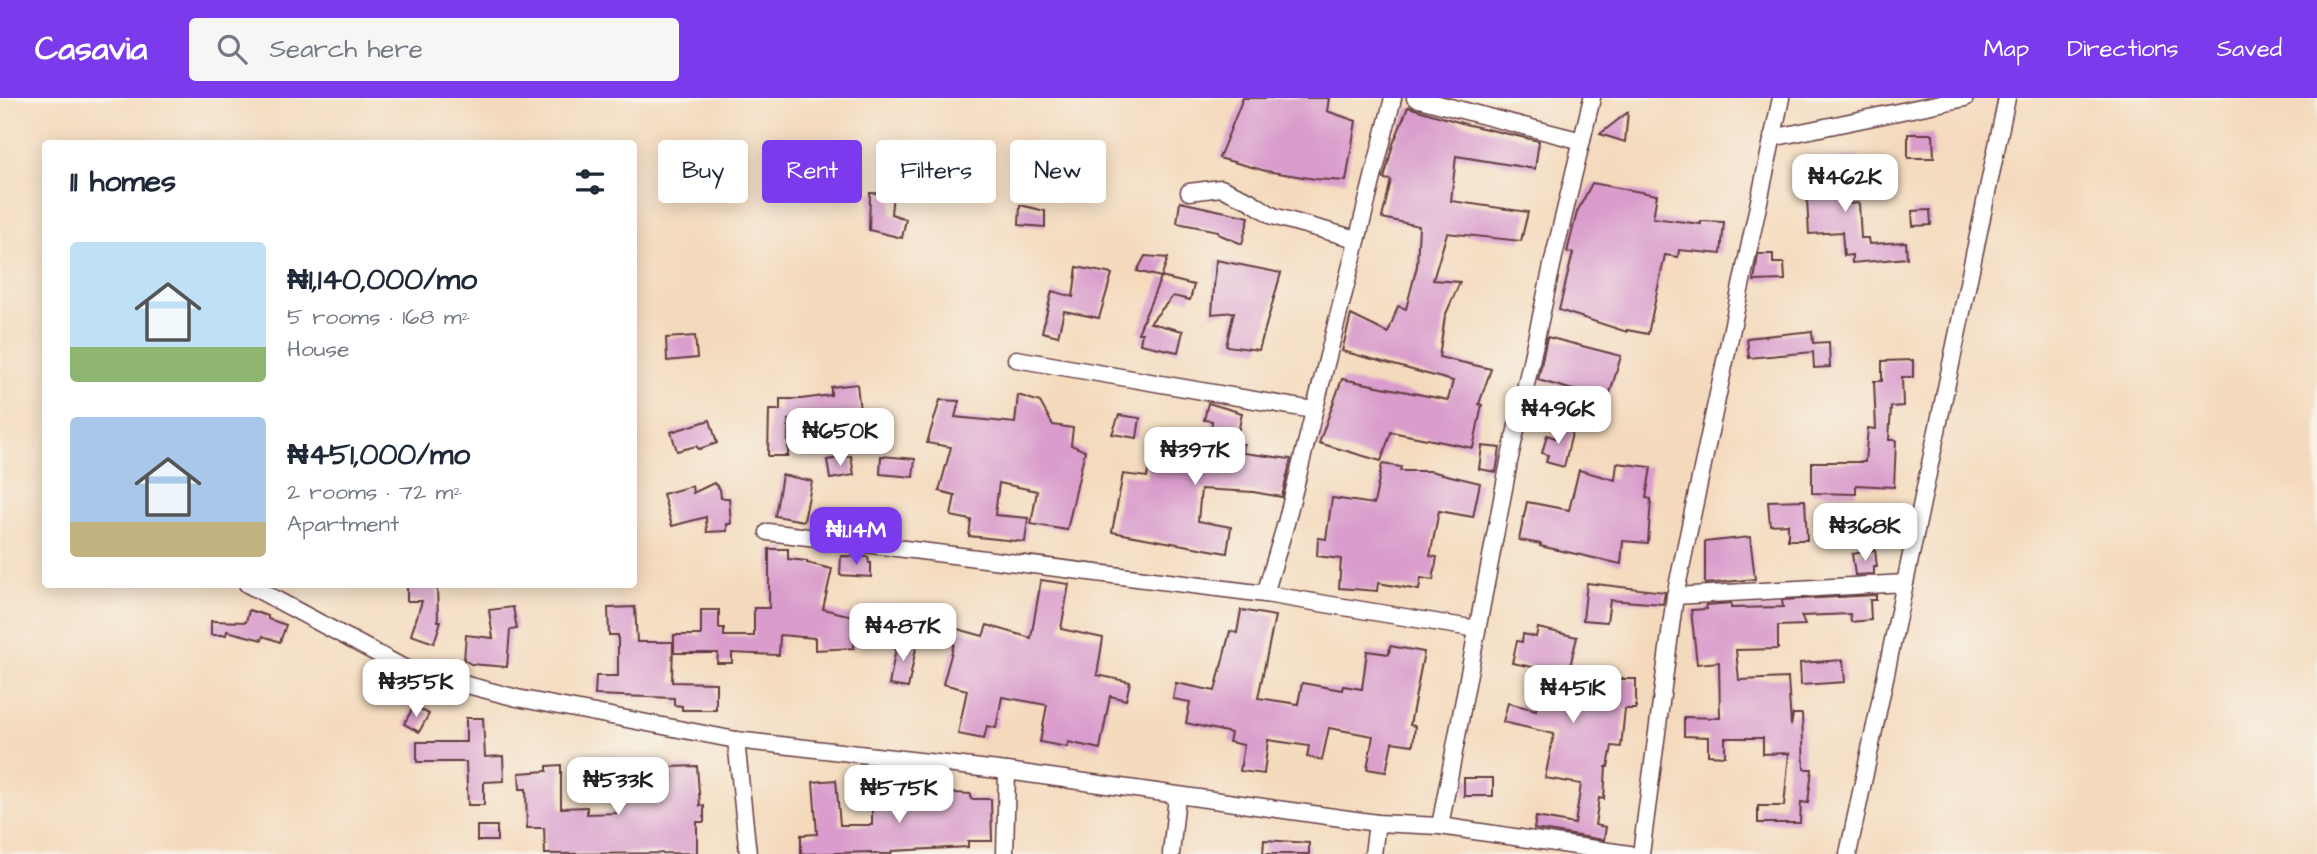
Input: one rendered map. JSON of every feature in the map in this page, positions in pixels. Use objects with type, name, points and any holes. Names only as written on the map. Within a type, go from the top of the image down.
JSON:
[{"type":"street","points":[[1265,594],[1286,523],[1393,98]]},
{"type":"street","points":[[1415,98],[1583,141]]},
{"type":"street","points":[[1440,826],[1509,461],[1592,98]]},
{"type":"street","points":[[1641,854],[1675,596],[1781,98]]},
{"type":"street","points":[[1772,138],[1965,98]]},
{"type":"street","points":[[1848,854],[2007,98]]},
{"type":"street","points":[[1189,192],[1221,188],[1250,201],[1273,216],[1356,239]]},
{"type":"street","points":[[1016,359],[1313,410]]},
{"type":"street","points":[[768,531],[1265,594],[1477,629]]},
{"type":"street","points":[[1675,596],[1905,583]]},
{"type":"street","points":[[254,588],[406,669],[517,698],[736,740],[1007,771],[1377,824],[1440,826],[1629,854]]},
{"type":"street","points":[[736,740],[748,854]]},
{"type":"street","points":[[1005,854],[1007,771]]},
{"type":"street","points":[[1171,854],[1177,796]]},
{"type":"street","points":[[1373,854],[1377,824]]},
{"type":"building","points":[[1243,98],[1329,98],[1327,111],[1356,121],[1346,181],[1266,171],[1219,158]]},
{"type":"building","points":[[1408,107],[1465,124],[1539,141],[1535,169],[1456,156],[1451,201],[1528,212],[1521,241],[1447,233],[1433,280],[1460,282],[1445,316],[1439,357],[1491,369],[1479,404],[1482,405],[1473,448],[1391,432],[1381,461],[1319,443],[1342,379],[1448,400],[1453,381],[1342,351],[1351,315],[1388,333],[1398,306],[1406,309],[1417,266],[1419,226],[1382,218],[1391,180],[1384,179],[1393,144]]},
{"type":"building","points":[[1628,112],[1625,142],[1600,134]]},
{"type":"building","points":[[1908,134],[1933,134],[1934,158],[1908,158]]},
{"type":"building","points":[[1857,155],[1861,173],[1842,177],[1848,204],[1859,203],[1861,238],[1868,238],[1869,244],[1906,242],[1907,258],[1852,263],[1852,255],[1844,256],[1842,232],[1809,234],[1807,200],[1819,199],[1814,174],[1822,172],[1820,163]]},
{"type":"building","points":[[1592,183],[1657,195],[1653,218],[1701,224],[1701,221],[1724,222],[1721,254],[1679,250],[1678,257],[1665,255],[1648,334],[1627,332],[1559,310],[1573,253],[1567,252],[1577,212]]},
{"type":"building","points":[[870,193],[876,193],[876,203],[892,203],[891,214],[906,219],[902,238],[869,230]]},
{"type":"building","points":[[1180,202],[1249,217],[1242,244],[1218,234],[1218,231],[1177,223]]},
{"type":"building","points":[[1020,205],[1045,211],[1045,227],[1019,225]]},
{"type":"building","points":[[1930,210],[1931,225],[1913,226],[1912,211]]},
{"type":"building","points":[[1758,254],[1773,254],[1773,263],[1784,263],[1785,280],[1754,281]]},
{"type":"building","points":[[1145,256],[1168,258],[1161,277],[1137,271]]},
{"type":"building","points":[[1216,260],[1281,273],[1259,350],[1226,346],[1234,312],[1212,314]]},
{"type":"building","points":[[1077,267],[1112,274],[1099,318],[1064,311],[1058,336],[1042,332],[1052,291],[1073,297]]},
{"type":"building","points":[[1161,277],[1194,285],[1190,300],[1173,296],[1150,323],[1183,331],[1178,352],[1140,344],[1142,333],[1138,333]]},
{"type":"building","points":[[1812,331],[1813,343],[1829,342],[1830,367],[1814,368],[1813,352],[1749,358],[1747,338]]},
{"type":"building","points":[[695,336],[697,358],[667,361],[666,338]]},
{"type":"building","points":[[1547,337],[1621,356],[1608,400],[1538,380]]},
{"type":"building","points":[[1913,360],[1913,377],[1902,377],[1903,406],[1891,407],[1889,440],[1896,440],[1894,487],[1856,485],[1856,494],[1812,493],[1812,462],[1865,462],[1868,428],[1876,429],[1874,381],[1882,381],[1882,361]]},
{"type":"building","points":[[857,384],[860,411],[788,420],[788,456],[768,456],[769,410],[780,410],[780,399],[831,395],[831,387]]},
{"type":"building","points":[[1018,395],[1040,402],[1053,425],[1073,428],[1071,445],[1085,451],[1067,530],[1031,524],[1037,491],[999,483],[995,515],[1028,518],[1025,542],[969,536],[971,520],[951,516],[955,495],[939,491],[951,447],[927,443],[940,400],[959,401],[955,417],[1015,423]]},
{"type":"building","points":[[1208,403],[1242,413],[1236,443],[1244,444],[1243,453],[1291,459],[1282,497],[1253,492],[1201,489],[1198,521],[1231,527],[1227,553],[1112,532],[1123,474],[1147,477],[1152,453],[1168,456],[1169,448],[1210,454],[1212,421],[1204,420]]},
{"type":"building","points":[[1119,415],[1140,418],[1137,438],[1112,434]]},
{"type":"building","points":[[710,420],[717,443],[699,449],[696,446],[677,451],[671,432]]},
{"type":"building","points":[[1558,425],[1573,429],[1564,467],[1546,462],[1548,455],[1542,453],[1547,435],[1555,438]]},
{"type":"building","points":[[1482,446],[1500,448],[1496,472],[1479,469]]},
{"type":"building","points":[[851,456],[854,475],[830,479],[827,460]]},
{"type":"building","points":[[881,456],[915,459],[913,477],[880,474]]},
{"type":"building","points":[[1617,463],[1651,467],[1646,498],[1651,499],[1648,543],[1623,541],[1621,564],[1519,540],[1527,502],[1569,510],[1579,470],[1615,480]]},
{"type":"building","points":[[1382,464],[1401,467],[1400,471],[1430,471],[1480,483],[1473,517],[1439,511],[1430,556],[1437,557],[1433,580],[1421,578],[1419,590],[1378,583],[1377,591],[1339,588],[1341,559],[1317,556],[1318,538],[1326,539],[1332,498],[1374,504]]},
{"type":"building","points":[[782,475],[812,481],[804,521],[775,516]]},
{"type":"building","points":[[714,483],[720,489],[721,498],[729,498],[731,524],[727,524],[727,531],[707,532],[706,517],[672,526],[663,494],[692,486],[693,493]]},
{"type":"building","points":[[1805,500],[1807,540],[1788,540],[1788,524],[1770,525],[1768,501]]},
{"type":"building","points":[[1750,537],[1755,579],[1705,584],[1705,542]]},
{"type":"building","points":[[769,549],[788,549],[788,559],[807,561],[832,569],[823,609],[848,615],[899,619],[898,637],[854,634],[854,648],[815,650],[815,638],[780,635],[779,655],[732,653],[732,663],[717,663],[718,653],[674,653],[674,635],[701,635],[701,610],[719,610],[719,628],[724,628],[724,636],[754,636],[754,608],[769,608]]},
{"type":"building","points":[[1875,550],[1877,567],[1874,567],[1874,574],[1855,575],[1852,554]]},
{"type":"building","points":[[841,556],[868,557],[871,577],[840,575]]},
{"type":"building","points":[[1041,580],[1069,584],[1061,629],[1103,638],[1097,675],[1130,682],[1126,700],[1110,696],[1100,749],[1068,742],[1067,747],[1040,742],[1047,705],[1002,697],[996,728],[987,726],[984,739],[958,734],[967,690],[943,684],[954,644],[932,637],[936,623],[983,636],[987,625],[1031,638]]},
{"type":"building","points":[[1587,583],[1665,592],[1663,604],[1610,600],[1607,622],[1583,620]]},
{"type":"building","points":[[407,588],[437,588],[438,621],[441,621],[434,643],[411,635],[422,601],[407,601]]},
{"type":"building","points":[[1876,595],[1876,600],[1870,600],[1871,620],[1851,622],[1850,614],[1801,616],[1805,625],[1778,626],[1778,649],[1736,650],[1739,680],[1788,678],[1791,726],[1793,714],[1802,714],[1804,769],[1812,769],[1808,803],[1801,802],[1800,823],[1758,823],[1758,806],[1784,806],[1789,753],[1763,754],[1763,738],[1725,738],[1725,756],[1708,755],[1708,737],[1684,736],[1684,717],[1720,718],[1719,662],[1697,664],[1691,610],[1707,609],[1706,605],[1731,603],[1731,608],[1783,607],[1782,600]]},
{"type":"building","points":[[513,607],[517,629],[510,630],[507,667],[471,664],[464,660],[466,635],[493,638],[489,610]]},
{"type":"building","points":[[635,607],[637,642],[673,642],[672,682],[716,683],[716,710],[682,710],[682,706],[674,705],[674,698],[595,695],[596,676],[618,676],[618,635],[609,635],[608,608]]},
{"type":"building","points":[[249,610],[286,625],[280,642],[263,636],[262,640],[227,631],[226,635],[211,635],[211,621],[246,622]]},
{"type":"building","points":[[1241,610],[1275,616],[1258,698],[1298,704],[1302,683],[1342,690],[1343,686],[1362,689],[1367,651],[1389,654],[1390,646],[1424,652],[1410,725],[1415,726],[1413,745],[1392,742],[1386,772],[1367,769],[1373,736],[1329,728],[1322,760],[1307,757],[1309,746],[1268,740],[1264,774],[1240,771],[1244,745],[1229,742],[1231,733],[1186,723],[1190,702],[1173,699],[1176,683],[1215,691],[1230,631],[1237,633]]},
{"type":"building","points":[[1538,628],[1577,637],[1566,683],[1610,688],[1610,679],[1636,679],[1636,709],[1625,709],[1621,747],[1612,746],[1606,767],[1604,799],[1599,798],[1595,825],[1606,827],[1604,840],[1534,829],[1536,817],[1575,824],[1581,784],[1545,778],[1554,734],[1503,722],[1508,703],[1536,710],[1543,669],[1512,663],[1517,641],[1522,642],[1523,634],[1536,637]]},
{"type":"building","points":[[898,637],[917,643],[908,688],[889,685]]},
{"type":"building","points":[[1843,660],[1845,682],[1801,685],[1800,663]]},
{"type":"building","points":[[414,706],[429,714],[419,732],[404,724]]},
{"type":"building","points":[[466,718],[483,718],[485,757],[503,756],[504,781],[484,782],[484,805],[468,805],[466,762],[417,762],[417,742],[466,742]]},
{"type":"building","points":[[561,765],[561,808],[587,807],[587,814],[618,813],[616,804],[637,801],[636,781],[672,777],[671,767],[697,766],[704,822],[697,822],[697,853],[545,854],[544,828],[527,828],[526,789],[520,789],[519,773],[547,771],[547,766]]},
{"type":"building","points":[[1464,778],[1493,778],[1493,796],[1464,796]]},
{"type":"building","points":[[836,780],[840,825],[872,825],[872,808],[936,806],[936,792],[971,794],[971,799],[991,799],[992,841],[968,841],[968,847],[892,851],[891,854],[801,854],[801,835],[817,834],[813,782]]},
{"type":"building","points":[[477,826],[497,826],[497,841],[477,841]]},
{"type":"building","points":[[1264,840],[1309,843],[1309,854],[1263,854]]}]
